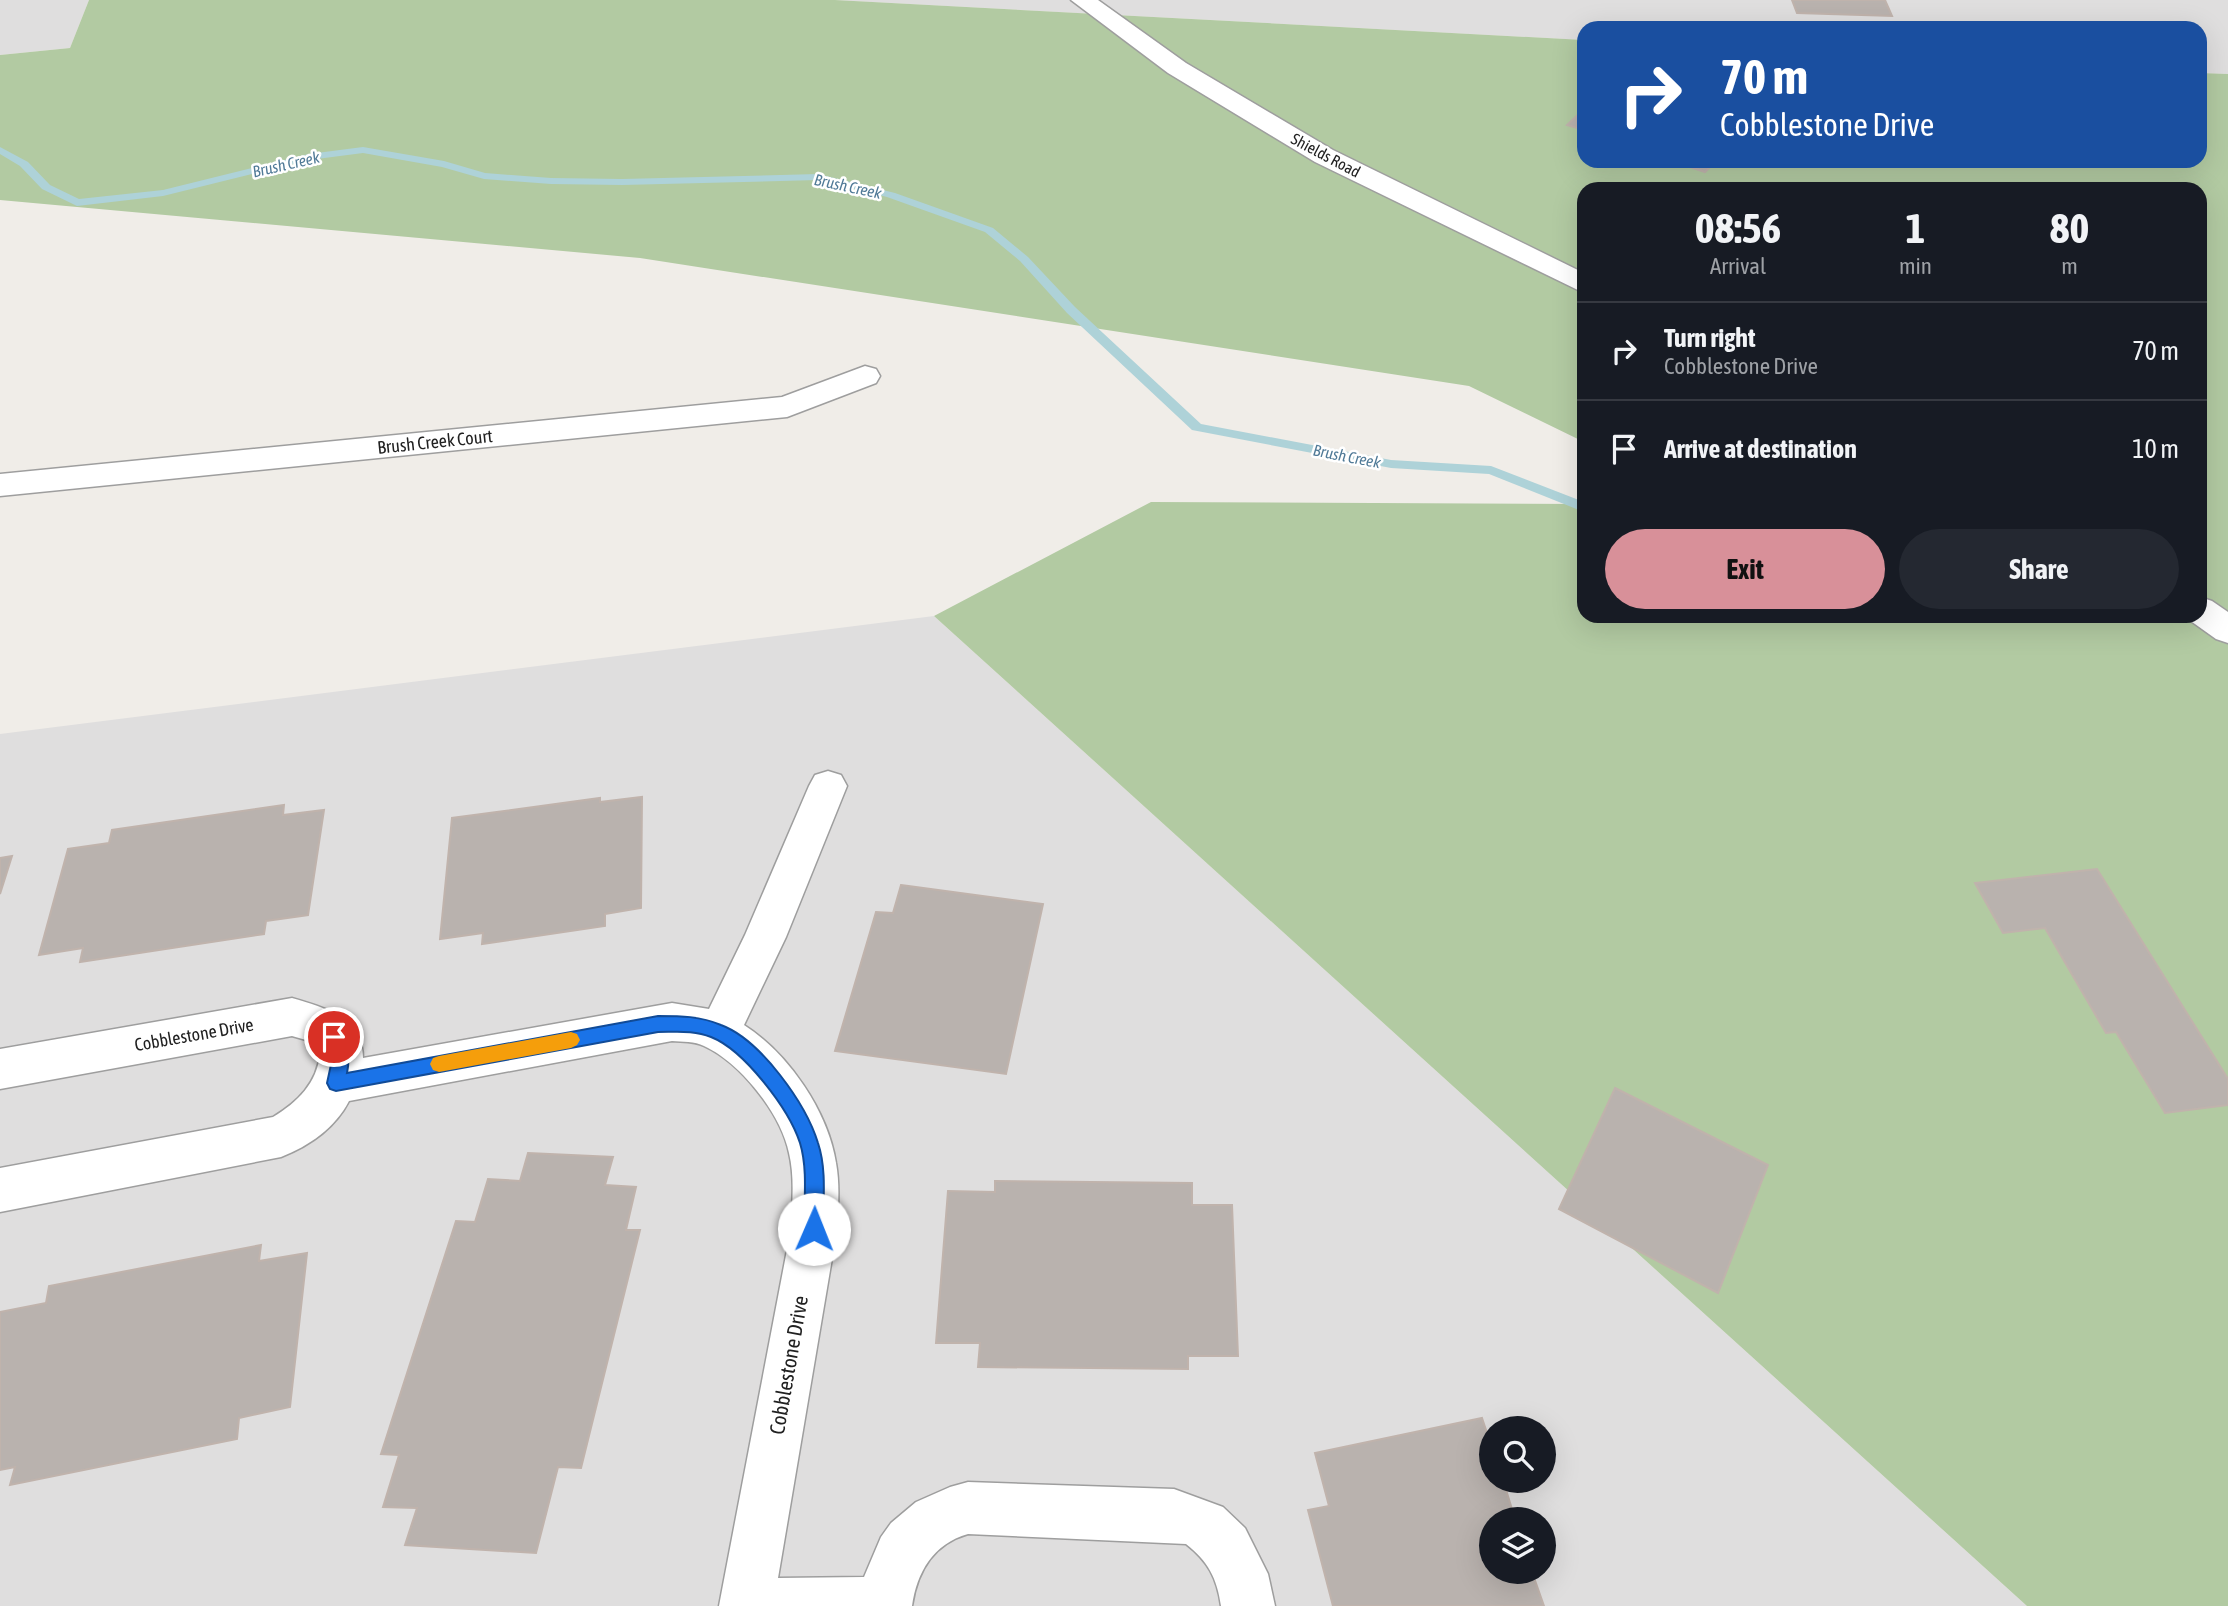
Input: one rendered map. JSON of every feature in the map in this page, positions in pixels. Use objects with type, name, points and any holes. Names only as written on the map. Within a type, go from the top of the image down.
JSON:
[{"type":"street","name":"Shields Road","points":[[1083,0],[1177,68],[1324,156],[1577,281]]},
{"type":"street","name":"Brush Creek Court","points":[[0,485],[787,407],[865,376]]},
{"type":"street","points":[[2207,615],[2228,630]]},
{"type":"street","points":[[719,1032],[765,937],[828,786]]},
{"type":"street","name":"Cobblestone Drive","points":[[0,1069],[292,1017],[323,1025],[334,1037],[341,1060],[336,1083],[658,1024],[692,1024],[719,1032],[743,1048],[779,1088],[797,1116],[809,1144],[815,1186],[814,1229],[746,1606],[885,1605],[895,1564],[914,1535],[940,1516],[968,1508],[1174,1515],[1191,1519],[1208,1528],[1233,1555],[1239,1566],[1248,1606]]},
{"type":"street","points":[[0,1189],[271,1139],[289,1132],[314,1115],[336,1083]]},
{"type":"shaded area","points":[[0,0],[89,0],[70,48],[0,55]]},
{"type":"shaded area","points":[[835,0],[2228,0],[2228,74],[2207,73],[2207,21],[1577,21],[1577,40]]},
{"type":"shaded area","points":[[934,616],[2027,1606],[0,1606],[0,734]]},
{"type":"green space","points":[[89,0],[835,0],[1577,40],[1577,168],[2207,168],[2207,73],[2228,74],[2228,1606],[2027,1606],[934,616],[1151,502],[1577,504],[1577,623],[2207,623],[2207,182],[1577,182],[1577,439],[1469,386],[640,258],[0,200],[0,55],[70,48]]},
{"type":"building","points":[[1792,0],[1885,0],[1892,16],[1797,13]]},
{"type":"building","points":[[1577,116],[1577,128],[1567,125]]},
{"type":"building","points":[[1693,168],[1709,168],[1705,172]]},
{"type":"building","points":[[642,797],[641,908],[605,914],[605,926],[482,944],[483,933],[440,939],[452,818],[600,798],[600,802]]},
{"type":"building","points":[[284,805],[283,815],[324,810],[308,915],[266,921],[264,934],[80,962],[83,948],[39,955],[68,849],[109,843],[112,830]]},
{"type":"building","points":[[12,856],[0,894],[0,858]]},
{"type":"building","points":[[2097,869],[2228,1079],[2228,1105],[2165,1113],[2116,1032],[2106,1033],[2045,928],[2003,933],[1975,883]]},
{"type":"building","points":[[901,885],[1043,904],[1006,1074],[835,1051],[876,912],[893,913]]},
{"type":"building","points":[[1615,1088],[1768,1165],[1718,1293],[1559,1209]]},
{"type":"building","points":[[528,1153],[613,1157],[605,1185],[636,1187],[626,1230],[640,1230],[581,1468],[558,1467],[536,1553],[405,1545],[417,1508],[383,1507],[399,1455],[381,1454],[456,1221],[475,1222],[488,1179],[520,1181]]},
{"type":"building","points":[[995,1181],[1192,1183],[1192,1205],[1232,1205],[1238,1356],[1188,1356],[1188,1369],[978,1367],[980,1343],[936,1343],[948,1191],[995,1192]]},
{"type":"building","points":[[261,1245],[259,1261],[307,1253],[290,1407],[239,1418],[237,1439],[10,1485],[15,1467],[0,1470],[0,1312],[46,1303],[49,1286]]},
{"type":"building","points":[[1479,1419],[1479,1493],[1507,1493],[1511,1507],[1479,1507],[1479,1584],[1536,1584],[1544,1606],[1333,1606],[1308,1510],[1329,1506],[1315,1453]]},
{"type":"waterway","name":"Brush Creek","points":[[0,150],[24,164],[46,187],[77,203],[163,193],[309,157],[363,150],[444,164],[484,176],[551,181],[818,177],[891,195],[989,230],[1024,259],[1071,310],[1197,427],[1391,464],[1491,470],[1577,504]]},
{"type":"slow traffic","points":[[439,1064],[571,1040]]},
{"type":"route","points":[[334,1037],[341,1052],[341,1068],[336,1083],[658,1024],[692,1024],[719,1032],[743,1048],[779,1088],[797,1116],[809,1144],[814,1168],[814,1229]]}]
